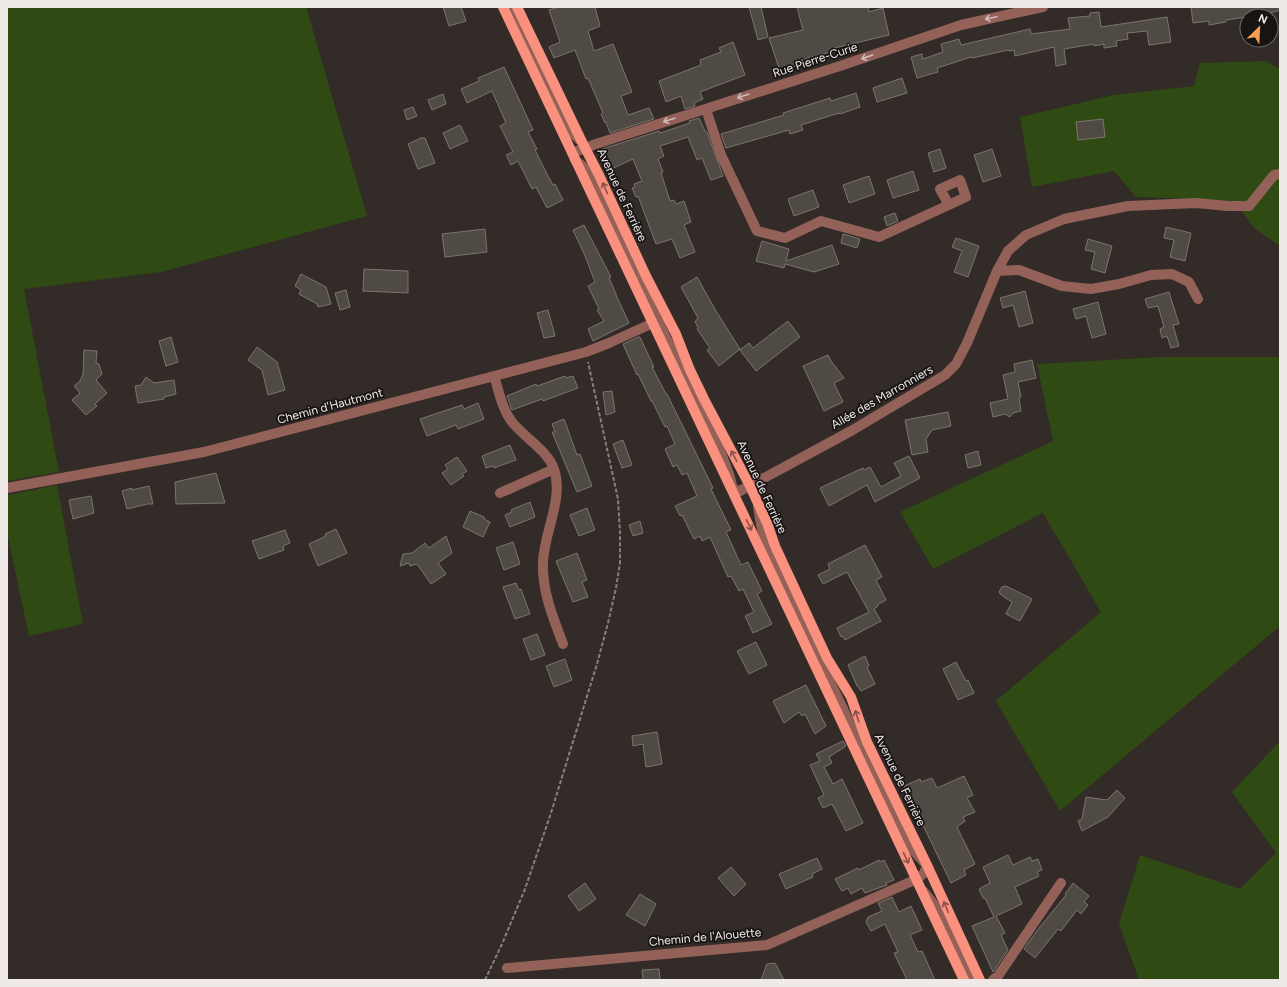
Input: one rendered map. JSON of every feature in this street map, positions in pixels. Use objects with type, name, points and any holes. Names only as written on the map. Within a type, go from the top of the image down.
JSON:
[{"type":"main road","points":[[503,7],[574,156],[656,321],[732,490],[919,878],[921,889],[964,980]]},
{"type":"main road","name":"Avenue de Ferrière","points":[[517,7],[600,175],[646,276],[672,326],[704,399],[758,504],[767,523],[775,546],[827,658],[851,697],[867,742],[927,865],[980,980]]},
{"type":"street","points":[[510,7],[570,132],[584,145]]},
{"type":"street","name":"Rue Pierre-Curie","points":[[574,156],[584,145],[596,144],[706,109],[840,66],[960,25],[1042,7]]},
{"type":"street","points":[[706,109],[721,156],[757,231],[786,238],[821,221],[878,237],[949,205]]},
{"type":"street","name":"Allée des Marronniers","points":[[748,487],[851,430],[945,375],[956,364],[997,271],[1008,251],[1026,235],[1064,219],[1128,206],[1196,203],[1249,206],[1274,175],[1280,174]]},
{"type":"street","points":[[997,271],[1019,270],[1062,286],[1091,289],[1119,284],[1151,275],[1172,274],[1189,282],[1198,299]]},
{"type":"street","points":[[659,302],[660,311],[656,321],[664,322],[672,326]]},
{"type":"street","name":"Chemin d'Hautmont","points":[[7,488],[204,452],[586,352],[656,321]]},
{"type":"street","points":[[494,376],[503,404],[511,420],[525,437],[537,446],[548,458],[554,469],[556,498],[543,561],[543,579],[547,601],[563,644]]},
{"type":"street","points":[[500,492],[554,469]]},
{"type":"street","points":[[732,490],[740,490],[748,487]]},
{"type":"street","points":[[740,505],[741,493],[748,487]]},
{"type":"street","points":[[919,878],[924,873],[927,865]]},
{"type":"street","points":[[919,878],[930,878],[934,881]]},
{"type":"street","name":"Chemin de l'Alouette","points":[[507,968],[767,945],[919,878]]},
{"type":"street","points":[[993,980],[998,976],[1061,883]]},
{"type":"street","points":[[921,889],[931,899],[947,927],[972,980]]},
{"type":"path","points":[[485,980],[525,889],[550,816],[597,664],[608,623],[620,564],[618,498],[586,352]]},
{"type":"green space","points":[[7,7],[306,7],[367,216],[161,272],[24,289],[59,472],[7,481]]},
{"type":"green space","points":[[1266,61],[1280,69],[1280,246],[1255,229],[1235,202],[1136,197],[1114,171],[1032,187],[1020,117],[1114,95],[1194,86],[1200,63]]},
{"type":"green space","points":[[1161,357],[1280,357],[1280,626],[1060,811],[996,701],[1101,612],[1043,513],[933,569],[900,512],[1053,441],[1037,364]]},
{"type":"green space","points":[[57,485],[83,624],[29,636],[7,533],[7,495]]},
{"type":"green space","points":[[1280,741],[1280,980],[1139,980],[1119,924],[1140,855],[1240,889],[1276,853],[1232,792]]},
{"type":"building","points":[[443,7],[461,7],[466,21],[449,26]]},
{"type":"building","points":[[558,7],[595,7],[600,26],[588,31],[594,51],[613,44],[632,92],[621,96],[628,115],[649,108],[654,119],[610,133],[601,114],[603,113],[588,78],[586,79],[575,50],[554,58],[549,47],[560,42],[549,10]]},
{"type":"building","points":[[749,7],[761,7],[768,37],[758,40]]},
{"type":"building","points":[[797,7],[868,7],[869,12],[883,8],[889,35],[830,49],[831,52],[804,59],[805,63],[780,71],[769,38],[803,30]]},
{"type":"building","points":[[1191,7],[1278,7],[1239,8],[1239,18],[1209,25],[1209,21],[1193,23]]},
{"type":"building","points":[[1099,12],[1101,27],[1167,17],[1171,42],[1149,45],[1147,31],[1127,33],[1128,39],[1116,41],[1117,46],[1104,48],[1104,44],[1094,46],[1094,44],[1064,49],[1066,64],[1056,66],[1054,47],[1015,56],[1014,50],[1008,50],[971,57],[937,68],[938,72],[917,78],[911,57],[922,54],[923,59],[943,52],[941,44],[959,39],[961,45],[1030,29],[1031,34],[1070,29],[1068,18],[1090,16],[1090,13]]},
{"type":"building","points":[[733,42],[745,75],[700,92],[703,99],[694,103],[695,106],[685,109],[681,96],[666,102],[659,81],[701,65],[700,60],[721,52],[719,48]]},
{"type":"building","points":[[504,67],[533,130],[528,132],[537,149],[535,150],[553,185],[555,184],[563,200],[547,208],[536,187],[532,189],[518,161],[511,165],[506,155],[513,152],[500,126],[506,123],[492,91],[467,103],[461,89],[479,81],[478,78]]},
{"type":"building","points":[[902,78],[907,93],[877,102],[873,88]]},
{"type":"building","points":[[856,93],[860,107],[801,125],[803,130],[790,134],[789,130],[726,148],[721,134],[784,115],[783,113],[830,98],[831,101]]},
{"type":"building","points":[[443,94],[446,104],[432,110],[428,100]]},
{"type":"building","points":[[413,107],[417,116],[407,120],[404,110]]},
{"type":"building","points":[[699,118],[705,131],[707,132],[723,176],[711,180],[702,158],[697,160],[688,137],[660,146],[664,156],[658,159],[663,172],[661,173],[670,201],[674,200],[676,204],[684,201],[691,222],[684,225],[695,252],[680,258],[672,239],[656,244],[638,196],[636,197],[632,188],[635,187],[634,184],[642,181],[633,159],[609,170],[599,150],[659,131],[660,133],[690,123],[689,121]]},
{"type":"building","points":[[1103,119],[1105,137],[1078,140],[1076,122]]},
{"type":"building","points":[[460,125],[468,141],[450,149],[443,133]]},
{"type":"building","points":[[421,138],[425,138],[435,163],[418,169],[408,144]]},
{"type":"building","points":[[940,149],[946,168],[934,172],[928,153]]},
{"type":"building","points":[[992,149],[1001,176],[983,182],[974,155]]},
{"type":"building","points":[[913,171],[919,190],[893,198],[887,180]]},
{"type":"building","points":[[869,176],[875,194],[849,203],[843,185]]},
{"type":"building","points":[[813,190],[819,207],[794,216],[788,199]]},
{"type":"building","points":[[895,213],[898,221],[887,226],[884,217]]},
{"type":"building","points":[[584,225],[611,277],[609,278],[629,323],[593,341],[588,329],[604,321],[597,310],[599,309],[588,286],[595,282],[573,230]]},
{"type":"building","points":[[1166,227],[1191,233],[1185,261],[1170,257],[1174,240],[1164,238]]},
{"type":"building","points":[[485,229],[487,252],[445,257],[442,234]]},
{"type":"building","points":[[843,234],[860,239],[857,248],[841,243]]},
{"type":"building","points":[[956,238],[979,246],[968,277],[954,272],[962,251],[952,247]]},
{"type":"building","points":[[1088,239],[1112,246],[1105,273],[1091,269],[1095,252],[1085,250]]},
{"type":"building","points":[[762,241],[789,249],[786,261],[832,245],[839,264],[814,272],[785,264],[784,268],[756,261]]},
{"type":"building","points":[[364,269],[408,271],[408,293],[363,291]]},
{"type":"building","points":[[301,274],[326,287],[331,304],[318,307],[317,304],[299,294],[301,290],[295,286]]},
{"type":"building","points":[[697,277],[740,349],[719,366],[707,350],[710,348],[697,329],[698,327],[695,322],[698,318],[681,287]]},
{"type":"building","points":[[346,290],[350,307],[340,310],[335,293]]},
{"type":"building","points":[[1025,291],[1033,323],[1019,327],[1013,305],[1003,308],[1000,298]]},
{"type":"building","points":[[1169,292],[1179,324],[1173,325],[1179,346],[1171,348],[1167,336],[1162,338],[1160,329],[1164,327],[1158,306],[1148,308],[1145,299]]},
{"type":"building","points":[[1098,302],[1106,334],[1092,338],[1086,316],[1076,319],[1073,309]]},
{"type":"building","points":[[548,310],[555,336],[544,338],[537,313]]},
{"type":"building","points":[[788,321],[800,337],[756,371],[740,350],[749,343],[753,348]]},
{"type":"building","points":[[171,337],[178,362],[166,366],[159,341]]},
{"type":"building","points":[[640,337],[654,367],[652,367],[667,394],[713,488],[711,489],[731,530],[726,532],[741,565],[748,562],[762,591],[757,594],[772,624],[753,633],[745,616],[754,612],[743,589],[739,591],[731,576],[728,577],[710,537],[702,541],[700,536],[694,539],[682,515],[680,516],[675,506],[697,496],[687,473],[682,475],[677,465],[673,467],[665,449],[675,444],[667,426],[665,427],[638,374],[637,375],[623,344]]},
{"type":"building","points":[[257,347],[277,362],[285,390],[268,395],[262,370],[248,360]]},
{"type":"building","points":[[84,350],[97,351],[96,363],[99,364],[102,374],[96,380],[107,393],[95,404],[97,406],[86,415],[72,400],[80,393],[74,386],[80,381],[83,374]]},
{"type":"building","points":[[828,355],[844,378],[834,383],[843,402],[824,411],[803,366]]},
{"type":"building","points":[[1032,360],[1036,378],[1018,382],[1021,397],[1019,398],[1021,411],[1013,413],[1010,417],[1005,414],[993,417],[990,403],[1008,399],[1003,375],[1015,372],[1014,364]]},
{"type":"building","points":[[565,376],[566,378],[573,376],[578,388],[543,401],[542,399],[512,410],[507,396],[536,384],[537,386]]},
{"type":"building","points":[[146,377],[154,383],[174,380],[176,394],[164,397],[164,399],[138,403],[135,386],[141,385]]},
{"type":"building","points":[[612,391],[615,412],[606,415],[603,392]]},
{"type":"building","points":[[478,403],[484,419],[458,429],[456,425],[427,436],[420,419],[462,405],[464,409]]},
{"type":"building","points":[[948,412],[951,426],[932,430],[926,439],[928,452],[912,455],[905,420]]},
{"type":"building","points":[[564,419],[577,455],[580,454],[592,486],[577,492],[552,432],[555,432],[552,424]]},
{"type":"building","points":[[623,440],[632,465],[622,468],[613,444]]},
{"type":"building","points":[[510,445],[516,460],[494,468],[493,466],[486,468],[482,456]]},
{"type":"building","points":[[978,451],[981,465],[968,468],[965,455]]},
{"type":"building","points":[[909,456],[920,478],[875,502],[867,485],[829,506],[820,488],[863,468],[864,470],[870,467],[881,487],[901,476],[894,463]]},
{"type":"building","points":[[457,457],[467,471],[462,474],[464,476],[451,485],[442,473],[448,469],[445,465]]},
{"type":"building","points":[[216,473],[225,503],[176,504],[175,482]]},
{"type":"building","points":[[149,486],[153,504],[127,509],[122,491]]},
{"type":"building","points":[[91,496],[94,513],[73,519],[69,500]]},
{"type":"building","points":[[530,502],[535,517],[510,527],[505,515],[512,512],[511,510]]},
{"type":"building","points":[[587,508],[595,530],[579,536],[570,515]]},
{"type":"building","points":[[470,511],[484,517],[484,519],[490,522],[483,537],[463,527]]},
{"type":"building","points":[[640,521],[643,533],[633,536],[629,525]]},
{"type":"building","points":[[336,529],[347,553],[318,566],[309,544],[326,536],[325,534]]},
{"type":"building","points":[[285,530],[290,543],[283,546],[284,550],[259,559],[252,541]]},
{"type":"building","points":[[446,536],[452,553],[438,563],[446,574],[431,584],[417,564],[410,566],[409,563],[400,566],[403,554],[412,553],[425,543],[429,548]]},
{"type":"building","points":[[513,542],[520,564],[504,570],[496,548]]},
{"type":"building","points":[[865,545],[882,577],[876,580],[886,600],[877,605],[878,606],[874,609],[881,621],[845,640],[843,636],[841,637],[837,628],[869,612],[847,572],[823,584],[818,575],[830,569],[828,564]]},
{"type":"building","points":[[577,553],[587,580],[582,582],[588,597],[573,602],[556,561]]},
{"type":"building","points":[[516,583],[519,590],[521,589],[530,614],[515,619],[503,587]]},
{"type":"building","points":[[1006,586],[1032,599],[1020,621],[1006,614],[1012,602],[999,592],[1002,587]]},
{"type":"building","points":[[537,634],[545,655],[531,660],[523,639]]},
{"type":"building","points":[[756,642],[767,665],[749,674],[737,651]]},
{"type":"building","points":[[865,656],[869,666],[867,667],[875,684],[861,691],[857,686],[848,665]]},
{"type":"building","points":[[565,659],[572,680],[554,687],[546,666]]},
{"type":"building","points":[[956,662],[966,681],[968,680],[974,693],[958,700],[943,669]]},
{"type":"building","points":[[806,685],[826,726],[815,734],[805,714],[802,716],[799,712],[784,723],[773,701]]},
{"type":"building","points":[[657,732],[662,764],[646,767],[643,744],[633,746],[632,736]]},
{"type":"building","points":[[843,741],[846,746],[829,757],[832,763],[824,767],[833,784],[842,779],[863,823],[846,831],[832,804],[823,808],[818,798],[824,795],[810,765],[820,761],[816,754]]},
{"type":"building","points":[[964,776],[973,795],[967,798],[975,812],[963,817],[965,821],[957,827],[975,864],[964,870],[966,875],[951,883],[904,786],[920,779],[921,782],[932,778],[937,788]]},
{"type":"building","points":[[1117,790],[1125,798],[1108,817],[1082,831],[1078,821],[1082,819],[1086,797],[1107,800]]},
{"type":"building","points":[[1008,855],[1013,865],[1030,857],[1032,861],[1038,859],[1042,870],[1037,872],[1039,876],[1015,887],[1022,904],[996,916],[1005,933],[1001,935],[1008,950],[993,972],[972,926],[994,917],[979,889],[990,883],[983,867]]},
{"type":"building","points":[[817,858],[822,869],[812,874],[813,877],[786,889],[779,874]]},
{"type":"building","points":[[879,860],[880,862],[884,860],[894,880],[886,883],[887,885],[865,893],[862,888],[851,894],[848,888],[842,891],[835,879],[858,868],[859,870]]},
{"type":"building","points":[[731,867],[746,884],[734,896],[718,878]]},
{"type":"building","points":[[585,883],[596,899],[579,911],[568,896]]},
{"type":"building","points":[[1073,883],[1089,896],[1084,902],[1088,905],[1081,914],[1077,910],[1061,931],[1058,929],[1035,958],[1024,949],[1066,895],[1065,894]]},
{"type":"building","points":[[640,894],[656,904],[645,926],[626,915]]},
{"type":"building","points":[[892,897],[899,912],[911,906],[922,930],[910,935],[918,952],[922,951],[935,980],[907,980],[894,953],[898,952],[885,924],[871,931],[866,922],[868,917],[882,911],[878,903]]},
{"type":"building","points":[[775,963],[784,980],[761,980],[767,964]]},
{"type":"building","points":[[659,969],[660,980],[643,980],[642,970]]}]
